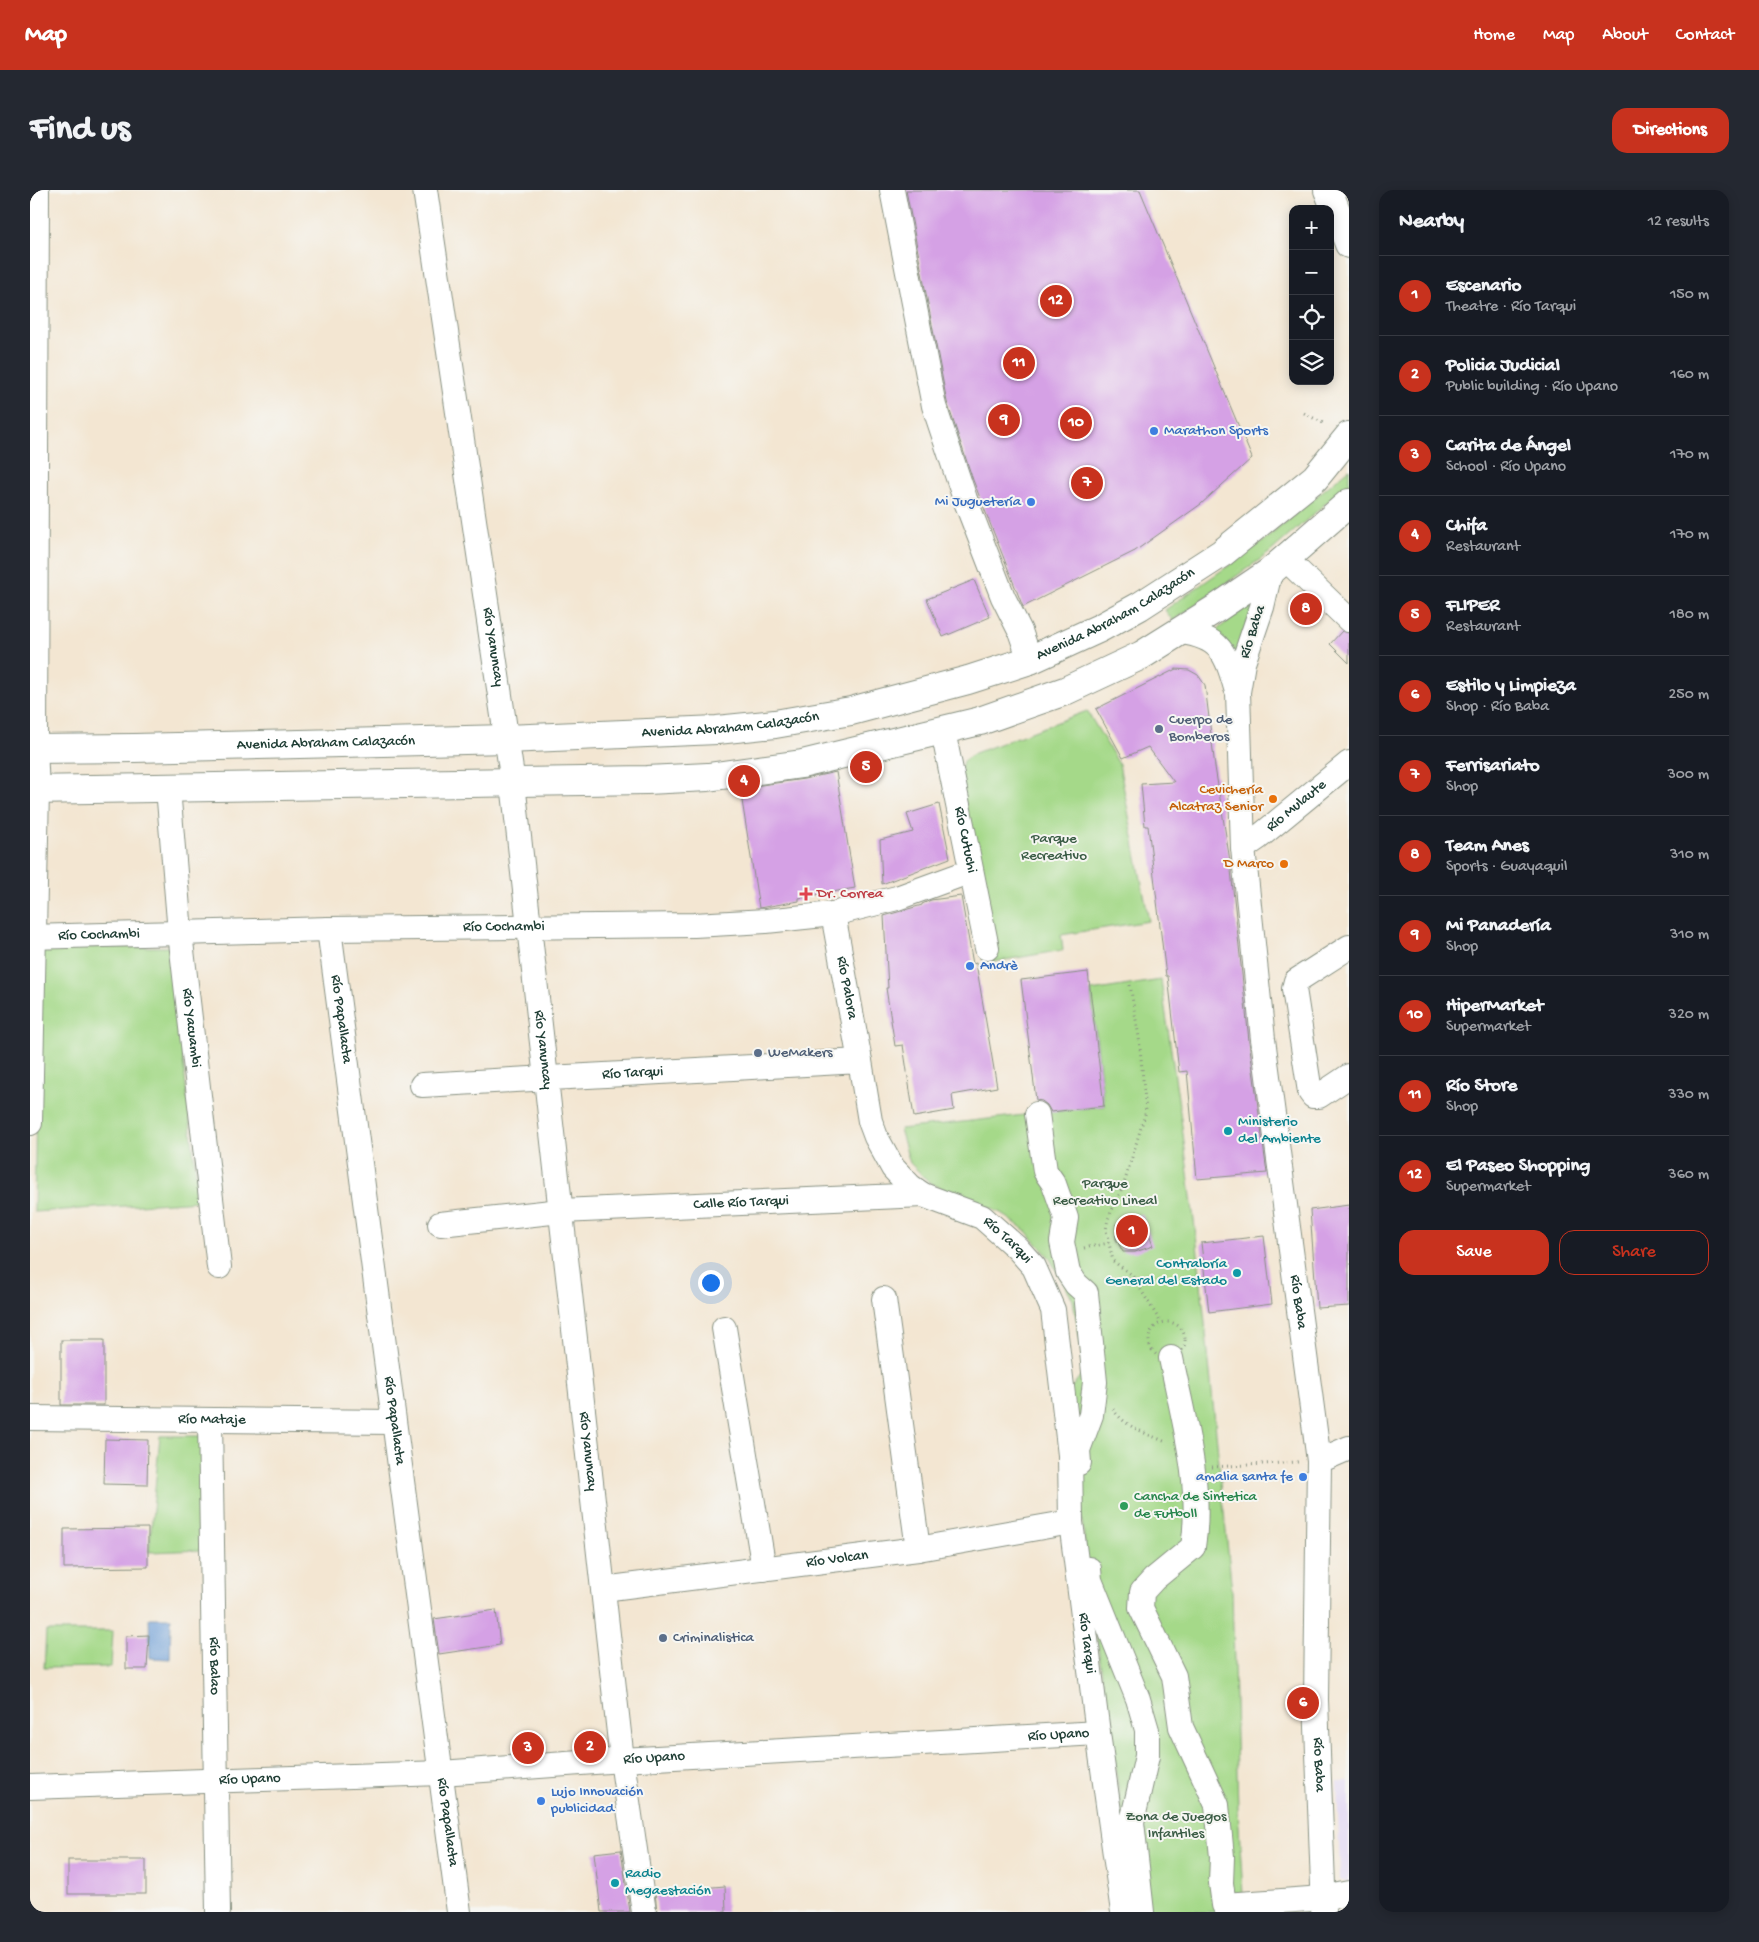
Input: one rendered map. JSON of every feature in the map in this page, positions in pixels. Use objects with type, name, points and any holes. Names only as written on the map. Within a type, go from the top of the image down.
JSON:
[{"type":"main road","points":[[1328,190],[1349,244]]},
{"type":"main road","name":"Avenida Abraham Calazacón","points":[[32,751],[507,739],[717,730],[792,722],[851,711],[968,680],[1030,660],[1100,628],[1145,603],[1222,552],[1315,478],[1349,436]]},
{"type":"main road","points":[[34,790],[647,780],[752,772],[802,764],[980,721],[1065,691],[1142,655],[1277,566],[1349,503]]},
{"type":"main road","points":[[1145,603],[1173,636]]},
{"type":"street","points":[[30,1123],[34,790],[32,751],[37,190]]},
{"type":"street","name":"Río Yanuncay","points":[[425,190],[513,783],[622,1760],[644,1912]]},
{"type":"street","points":[[892,190],[934,406],[966,499],[1003,597],[1020,631],[1030,660]]},
{"type":"street","points":[[1277,566],[1294,567],[1349,620]]},
{"type":"street","name":"Río Baba","points":[[1277,566],[1243,663],[1238,692],[1243,848],[1263,1039],[1319,1461],[1316,1700],[1324,1905]]},
{"type":"street","name":"Río Baba","points":[[1173,636],[1198,635],[1215,644],[1224,652],[1238,692]]},
{"type":"street","name":"Río Cutuchi","points":[[943,731],[988,948]]},
{"type":"street","name":"Río Mulaute","points":[[1243,848],[1349,763]]},
{"type":"street","name":"Río Yacuambi","points":[[168,788],[180,933],[219,1267]]},
{"type":"street","name":"Río Cochambi","points":[[32,937],[329,929],[694,925],[766,921],[833,914],[897,898],[971,872]]},
{"type":"street","name":"Río Palora","points":[[833,914],[860,1061]]},
{"type":"street","name":"Río Papallacta","points":[[329,929],[459,1912]]},
{"type":"street","points":[[1349,947],[1296,982],[1294,989],[1310,1092],[1313,1096],[1319,1096],[1349,1076]]},
{"type":"street","name":"Río Tarqui","points":[[422,1085],[860,1061],[870,1121],[876,1137],[893,1168],[910,1186],[923,1195],[982,1217],[1018,1248],[1034,1267],[1053,1310],[1070,1455],[1071,1522],[1123,1912]]},
{"type":"street","points":[[1037,1114],[1045,1171],[1054,1184],[1066,1218],[1062,1242],[1068,1272],[1076,1284],[1086,1293],[1095,1382],[1091,1415],[1078,1450],[1090,1580],[1138,1699],[1147,1730],[1147,1756],[1132,1822],[1142,1912]]},
{"type":"street","name":"Calle Río Tarqui","points":[[440,1224],[561,1211],[923,1195]]},
{"type":"street","points":[[884,1299],[918,1549]]},
{"type":"street","points":[[724,1328],[764,1569]]},
{"type":"street","points":[[1171,1358],[1191,1460],[1196,1526],[1193,1547],[1142,1592],[1141,1608],[1174,1676],[1181,1727],[1217,1805],[1224,1905],[1324,1905],[1349,1893]]},
{"type":"street","name":"Río Mataje","points":[[30,1418],[394,1422]]},
{"type":"street","name":"Río Balao","points":[[210,1420],[218,1912]]},
{"type":"street","points":[[1319,1461],[1349,1448]]},
{"type":"street","name":"Río Volcan","points":[[603,1589],[918,1549],[1071,1522]]},
{"type":"street","name":"Río Upano","points":[[30,1787],[441,1773],[622,1760],[1098,1733]]},
{"type":"path","points":[[1304,413],[1324,423]]},
{"type":"path","points":[[1130,985],[1146,1111],[1124,1184],[1108,1219],[1106,1230],[1114,1261],[1132,1275],[1161,1322]]},
{"type":"path","points":[[1095,1382],[1116,1414],[1134,1427],[1191,1460],[1319,1461]]},
{"type":"shaded area","points":[[1337,1781],[1349,1781],[1349,1882],[1340,1880]]},
{"type":"green space","points":[[1349,469],[1349,483],[1269,553],[1173,621],[1165,610],[1261,543]]},
{"type":"green space","points":[[1256,599],[1235,655],[1213,633]]},
{"type":"green space","name":"Parque Recreativo","points":[[1087,711],[1119,764],[1149,921],[1061,935],[1063,950],[993,962],[960,774],[963,761],[975,753]]},
{"type":"green space","points":[[39,947],[170,947],[199,1201],[34,1212]]},
{"type":"green space","name":"Parque Recreativo Lineal","points":[[1161,980],[1197,1244],[1232,1591],[1238,1809],[1244,1912],[1133,1912],[1124,1828],[1092,1605],[1067,1393],[1085,1370],[1073,1300],[1049,1257],[1025,1230],[1001,1213],[930,1183],[910,1163],[900,1129],[1104,1106],[1091,991]]},
{"type":"green space","points":[[160,1436],[206,1436],[203,1550],[149,1552]]},
{"type":"green space","points":[[46,1631],[113,1631],[111,1667],[44,1668]]},
{"type":"water","points":[[149,1618],[171,1618],[170,1659],[150,1658]]},
{"type":"building","points":[[906,190],[1140,190],[1252,458],[1201,504],[1135,551],[1023,607],[973,480],[947,402]]},
{"type":"building","points":[[974,580],[990,617],[943,637],[927,599]]},
{"type":"building","points":[[1342,631],[1349,633],[1349,663],[1330,644]]},
{"type":"building","points":[[1176,669],[1189,670],[1198,675],[1205,685],[1215,767],[1230,861],[1249,1041],[1267,1173],[1197,1179],[1187,1071],[1179,1072],[1168,976],[1166,976],[1148,826],[1145,826],[1141,784],[1174,782],[1148,747],[1123,758],[1096,709]]},
{"type":"building","points":[[836,772],[855,888],[799,898],[799,901],[759,908],[740,788],[804,779]]},
{"type":"building","points":[[939,804],[950,858],[882,884],[880,840],[913,832],[907,814]]},
{"type":"building","points":[[961,896],[973,964],[976,963],[997,1087],[952,1095],[954,1110],[914,1117],[903,1045],[895,1046],[886,988],[888,988],[884,916],[922,905],[931,900]]},
{"type":"building","points":[[1088,972],[1104,1106],[1051,1112],[1042,1101],[1036,1100],[1021,980]]},
{"type":"building","points":[[1349,1205],[1349,1306],[1317,1308],[1310,1210]]},
{"type":"building","points":[[1142,1214],[1153,1246],[1135,1252],[1123,1252],[1116,1239],[1116,1224],[1125,1218]]},
{"type":"building","name":"Contraloría General del Estado","points":[[1264,1236],[1272,1304],[1209,1312],[1201,1243]]},
{"type":"building","points":[[61,1340],[104,1340],[104,1405],[61,1405]]},
{"type":"building","points":[[105,1439],[148,1440],[147,1485],[104,1484]]},
{"type":"building","points":[[148,1528],[148,1567],[64,1568],[64,1529]]},
{"type":"building","points":[[496,1610],[500,1645],[439,1654],[434,1619]]},
{"type":"building","points":[[149,1635],[147,1669],[126,1669],[126,1636]]},
{"type":"building","name":"Radio Megaestación","points":[[621,1850],[630,1912],[601,1912],[594,1853]]},
{"type":"building","points":[[68,1860],[146,1860],[146,1894],[68,1894]]},
{"type":"building","points":[[725,1886],[726,1912],[657,1912],[655,1892]]},
{"type":"place","name":"El Paseo Shopping","points":[[1056,301]]},
{"type":"place","name":"Río Store","points":[[1019,363]]},
{"type":"place","name":"Mi Panadería","points":[[1004,420]]},
{"type":"place","name":"HiperMarket","points":[[1076,423]]},
{"type":"place","name":"Marathon Sports","points":[[1154,431]]},
{"type":"place","name":"Ferrisariato","points":[[1087,483]]},
{"type":"place","name":"Mi Juguetería","points":[[1031,502]]},
{"type":"place","name":"Team Anes","points":[[1306,609]]},
{"type":"place","name":"Cuerpo de Bomberos","points":[[1159,729]]},
{"type":"place","name":"FLIPER","points":[[866,767]]},
{"type":"place","name":"Chifa","points":[[744,781]]},
{"type":"place","name":"Cevichería Alcatraz Senior","points":[[1273,799]]},
{"type":"place","name":"D Marco","points":[[1284,864]]},
{"type":"place","name":"Dr. Correa","points":[[806,894]]},
{"type":"place","name":"Andrè","points":[[970,966]]},
{"type":"place","name":"WeMakers","points":[[758,1053]]},
{"type":"place","name":"Ministerio del Ambiente","points":[[1228,1131]]},
{"type":"place","name":"Escenario","points":[[1132,1231]]},
{"type":"place","name":"Contraloría General del Estado","points":[[1237,1273]]},
{"type":"place","name":"amalia santa fe","points":[[1303,1477]]},
{"type":"place","name":"Cancha de Sintetica de Futboll","points":[[1124,1506]]},
{"type":"place","name":"Criminalistica","points":[[663,1638]]},
{"type":"place","name":"Estilo y Limpieza","points":[[1303,1703]]},
{"type":"place","name":"Policia Judicial","points":[[590,1747]]},
{"type":"place","name":"Carita de Ángel","points":[[528,1748]]},
{"type":"place","name":"Lujo Innovación publicidad","points":[[541,1801]]},
{"type":"place","name":"Radio Megaestación","points":[[615,1883]]},
{"type":"park label","name":"Zona de Juegos Infantiles","points":[[1176,1826]]}]
